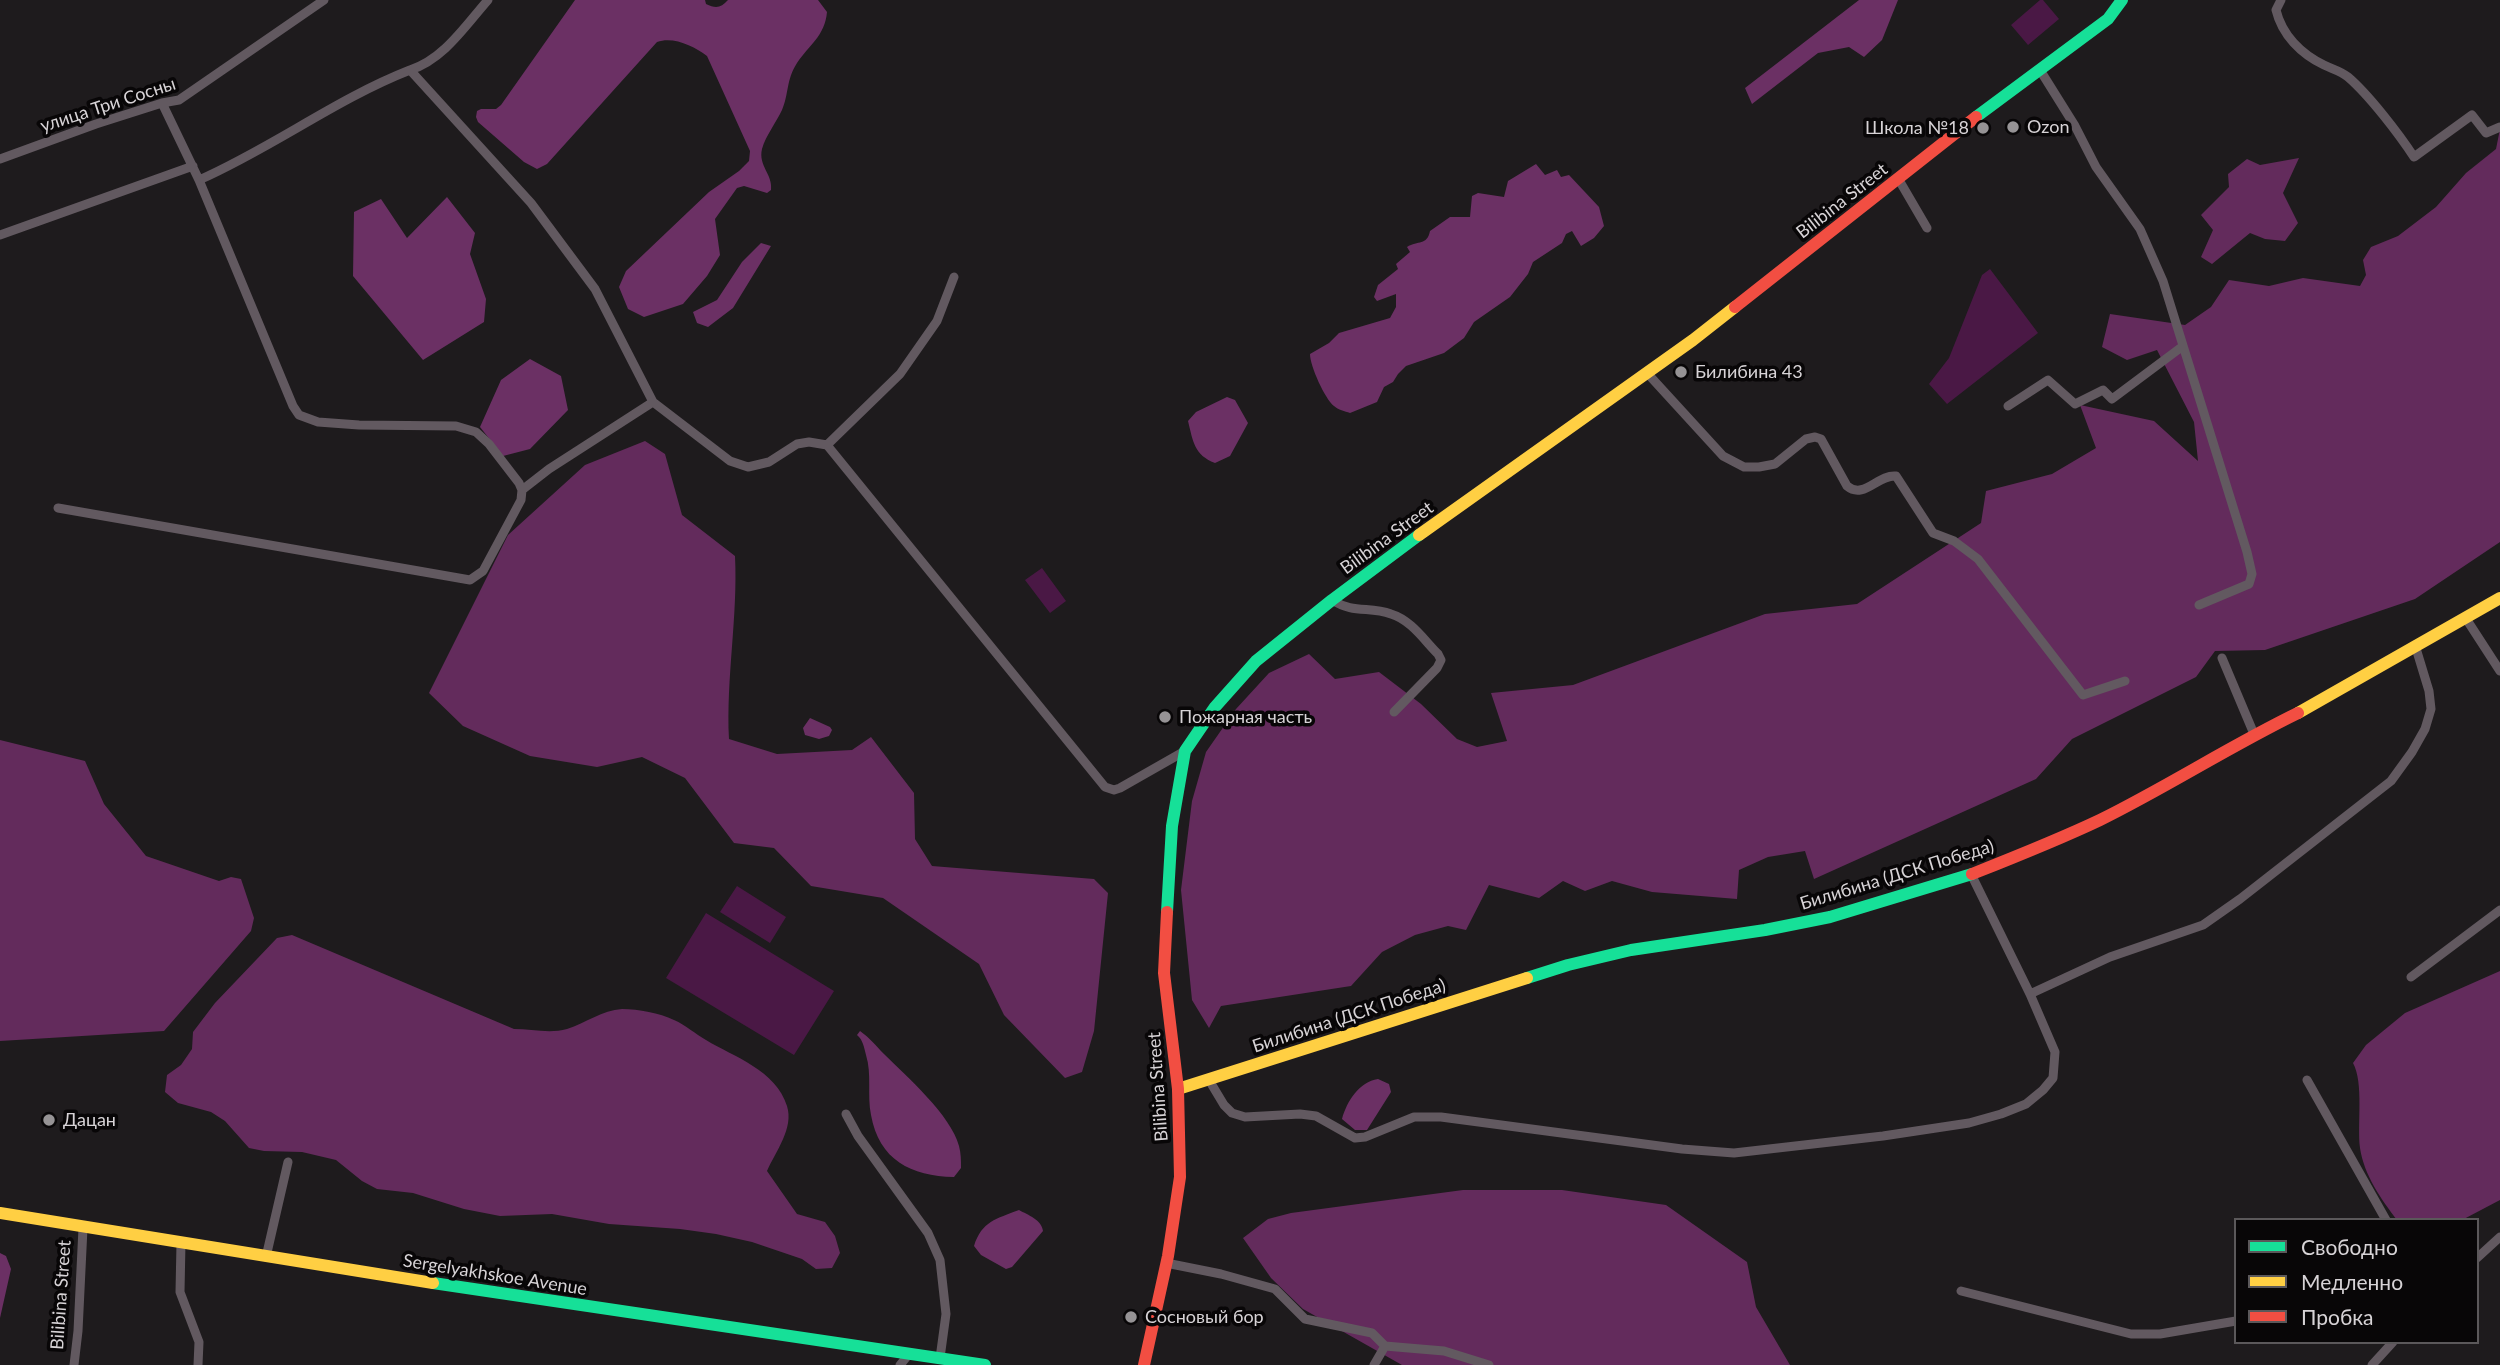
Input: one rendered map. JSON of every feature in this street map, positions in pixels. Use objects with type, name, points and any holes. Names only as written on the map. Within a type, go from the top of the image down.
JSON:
[{"type":"main road","name":"Bilibina Street","points":[[1143,1365],[1166,1263],[1180,1178],[1178,1088],[1164,972],[1172,826],[1185,751],[1215,707],[1256,661],[1332,600],[1585,416],[1648,374],[2108,19],[2122,0]]},
{"type":"main road","name":"Билибина (ДСК Победа)","points":[[1178,1088],[1568,965],[1632,950],[1765,930],[1830,917],[1971,874],[2029,852],[2102,818],[2310,706],[2500,598]]},
{"type":"main road","name":"Sergelyakhskoe Avenue","points":[[0,1213],[566,1304],[985,1365]]},
{"type":"street","name":"улица Три Сосны","points":[[0,159],[186,97],[324,0]]},
{"type":"street","points":[[199,180],[233,165],[376,83],[425,65],[440,54],[488,0]]},
{"type":"street","points":[[2281,0],[2276,10],[2294,44],[2307,55],[2349,78],[2401,137],[2414,157],[2472,115],[2486,133],[2500,127]]},
{"type":"street","points":[[410,70],[531,203],[595,289],[653,402],[730,461],[748,467],[769,462],[797,444],[809,442],[827,445],[1105,787],[1114,790],[1120,788],[1185,751]]},
{"type":"street","points":[[2040,70],[2076,126],[2096,167],[2140,229],[2163,281],[2252,574],[2249,584],[2199,605]]},
{"type":"street","points":[[58,508],[470,580],[483,570],[521,500],[522,490],[489,444],[476,432],[456,426],[318,422],[299,415],[193,166],[162,103]]},
{"type":"street","points":[[0,235],[193,166]]},
{"type":"street","points":[[1899,180],[1927,228]]},
{"type":"street","points":[[827,445],[900,374],[937,321],[954,277]]},
{"type":"street","points":[[2008,407],[2048,380],[2075,404],[2103,390],[2112,399],[2183,346]]},
{"type":"street","points":[[1648,374],[1723,456],[1744,467],[1775,464],[1807,439],[1815,437],[1821,439],[1852,491],[1859,492],[1890,475],[1896,476],[1933,533],[1962,546],[1978,559],[2083,695],[2124,681]]},
{"type":"street","points":[[522,490],[549,469],[653,402]]},
{"type":"street","points":[[1332,600],[1345,608],[1390,613],[1405,620],[1438,654],[1441,660],[1437,668],[1394,712]]},
{"type":"street","points":[[2465,617],[2500,671]]},
{"type":"street","points":[[2030,994],[2110,957],[2203,925],[2391,781],[2425,729],[2431,709],[2430,691],[2415,645]]},
{"type":"street","points":[[2222,658],[2254,734]]},
{"type":"street","points":[[1209,1080],[1232,1113],[1244,1117],[1300,1114],[1316,1116],[1355,1138],[1366,1137],[1414,1117],[1441,1117],[1682,1149],[1734,1153],[1793,1148],[1969,1123],[2026,1104],[2053,1078],[2055,1067],[2055,1052],[2030,994],[1971,874]]},
{"type":"street","points":[[2411,977],[2500,910]]},
{"type":"street","points":[[2307,1080],[2385,1218]]},
{"type":"street","points":[[846,1115],[858,1136],[928,1233],[940,1260],[946,1294],[946,1314],[940,1358]]},
{"type":"street","points":[[266,1257],[288,1162]]},
{"type":"street","name":"Bilibina Street","points":[[74,1365],[83,1228]]},
{"type":"street","points":[[2479,1256],[2500,1237]]},
{"type":"street","points":[[181,1243],[180,1292],[199,1342],[198,1365]]},
{"type":"street","points":[[1166,1263],[1275,1289],[1305,1319],[1372,1333],[1385,1346],[1444,1351],[1489,1365]]},
{"type":"street","points":[[1961,1291],[2131,1334],[2160,1334],[2234,1321]]},
{"type":"street","points":[[2372,1365],[2391,1344]]},
{"type":"street","points":[[1374,1365],[1385,1346]]},
{"type":"street","points":[[900,1365],[909,1354]]},
{"type":"shaded area","points":[[575,0],[705,0],[706,4],[716,7],[728,0],[818,0],[827,12],[820,34],[793,69],[782,110],[762,149],[762,160],[770,179],[771,190],[767,193],[744,186],[737,188],[715,219],[720,255],[707,276],[683,304],[644,317],[628,309],[619,287],[626,271],[709,192],[739,171],[749,161],[750,151],[707,56],[683,43],[663,40],[657,42],[547,164],[537,169],[524,162],[478,122],[477,111],[496,109],[501,105]]},
{"type":"shaded area","points":[[1859,0],[1898,0],[1882,40],[1864,57],[1849,47],[1818,53],[1752,104],[1745,88]]},
{"type":"shaded area","points":[[2043,0],[2059,19],[2028,45],[2011,25]]},
{"type":"shaded area","points":[[2500,129],[2500,542],[2415,599],[2265,650],[2215,651],[2196,677],[2072,739],[2036,779],[1814,879],[1805,851],[1768,857],[1739,870],[1737,899],[1652,892],[1612,881],[1585,891],[1563,881],[1539,898],[1489,885],[1466,930],[1448,926],[1415,935],[1382,952],[1351,986],[1221,1006],[1209,1028],[1192,1000],[1181,890],[1192,801],[1206,752],[1236,709],[1269,673],[1309,654],[1335,679],[1379,672],[1421,704],[1457,739],[1477,747],[1507,741],[1491,693],[1573,685],[1765,614],[1857,604],[1981,523],[1986,491],[2052,474],[2096,448],[2080,405],[2154,421],[2198,461],[2194,422],[2157,350],[2127,360],[2102,347],[2110,314],[2185,325],[2211,307],[2229,280],[2269,286],[2303,278],[2360,286],[2366,275],[2363,260],[2371,247],[2398,236],[2436,207],[2466,173],[2496,149]]},
{"type":"shaded area","points":[[2299,158],[2283,193],[2298,223],[2285,241],[2265,239],[2250,233],[2212,264],[2201,257],[2213,230],[2201,215],[2229,187],[2228,174],[2247,159],[2260,165]]},
{"type":"shaded area","points":[[1536,164],[1545,175],[1557,170],[1561,177],[1569,175],[1599,207],[1604,226],[1594,238],[1581,246],[1572,231],[1566,234],[1562,243],[1533,262],[1528,274],[1510,297],[1474,322],[1464,338],[1444,353],[1406,366],[1393,382],[1384,387],[1377,402],[1350,413],[1330,402],[1312,366],[1310,354],[1329,343],[1339,333],[1390,318],[1396,307],[1396,294],[1377,301],[1374,297],[1378,285],[1398,269],[1396,264],[1410,252],[1407,247],[1427,239],[1430,231],[1450,217],[1470,217],[1472,196],[1478,193],[1504,197],[1508,181]]},
{"type":"shaded area","points":[[447,197],[475,233],[470,254],[486,299],[484,322],[423,360],[353,276],[354,212],[381,199],[407,238]]},
{"type":"shaded area","points":[[761,243],[771,246],[733,308],[708,327],[697,323],[693,312],[717,300],[742,262]]},
{"type":"shaded area","points":[[1990,269],[2038,333],[1947,404],[1929,384],[1949,358],[1982,275]]},
{"type":"shaded area","points":[[530,359],[561,376],[568,410],[530,449],[503,456],[480,427],[501,380]]},
{"type":"shaded area","points":[[1227,397],[1235,400],[1248,423],[1230,456],[1215,463],[1199,451],[1193,441],[1188,421],[1196,412]]},
{"type":"shaded area","points":[[645,441],[665,454],[682,515],[735,556],[729,739],[777,754],[852,750],[871,737],[914,793],[915,839],[932,866],[1094,879],[1108,893],[1094,1031],[1082,1072],[1065,1078],[1004,1015],[979,964],[883,898],[811,886],[774,848],[734,843],[685,778],[642,757],[597,767],[530,756],[463,726],[429,693],[508,535],[585,465]]},
{"type":"shaded area","points":[[1042,568],[1066,601],[1050,613],[1025,580]]},
{"type":"shaded area","points":[[810,718],[830,727],[832,730],[829,736],[819,739],[805,735],[803,728]]},
{"type":"shaded area","points":[[0,740],[85,761],[104,804],[146,856],[219,881],[231,877],[241,879],[254,918],[251,931],[164,1031],[0,1041]]},
{"type":"shaded area","points":[[737,886],[786,917],[770,943],[720,912]]},
{"type":"shaded area","points":[[706,913],[834,991],[794,1055],[666,978]]},
{"type":"shaded area","points":[[292,935],[514,1029],[561,1030],[615,1010],[642,1011],[678,1022],[753,1066],[774,1083],[782,1094],[789,1114],[783,1139],[767,1171],[797,1214],[825,1222],[835,1236],[840,1253],[832,1268],[816,1269],[802,1259],[752,1242],[716,1234],[609,1224],[552,1214],[500,1216],[464,1209],[413,1193],[377,1189],[362,1181],[336,1160],[302,1152],[249,1148],[225,1121],[211,1112],[178,1103],[165,1092],[167,1075],[181,1065],[192,1049],[193,1032],[215,1003],[277,938]]},
{"type":"shaded area","points":[[2500,971],[2500,1200],[2466,1218],[2396,1218],[2374,1186],[2362,1158],[2358,1081],[2353,1063],[2366,1045],[2405,1013]]},
{"type":"shaded area","points":[[860,1031],[938,1109],[947,1122],[961,1154],[961,1168],[954,1177],[911,1169],[889,1154],[881,1144],[871,1115],[868,1062],[861,1039],[857,1035]]},
{"type":"shaded area","points":[[1378,1079],[1389,1084],[1391,1092],[1367,1130],[1355,1130],[1342,1119],[1347,1106],[1360,1088]]},
{"type":"shaded area","points":[[1463,1190],[1562,1190],[1666,1205],[1747,1262],[1756,1307],[1790,1365],[1402,1365],[1303,1309],[1271,1278],[1243,1238],[1268,1219],[1291,1213]]},
{"type":"shaded area","points":[[1019,1210],[1037,1221],[1043,1231],[1012,1267],[1006,1269],[981,1255],[974,1246],[986,1226]]},
{"type":"shaded area","points":[[0,1253],[6,1256],[11,1269],[0,1318]]},
{"type":"traffic: fast","points":[[1976,117],[2108,19],[2122,0]]},
{"type":"traffic: fast","points":[[1167,912],[1172,826],[1185,751],[1215,707],[1256,661],[1419,535]]},
{"type":"traffic: fast","points":[[1527,978],[1631,950],[1765,930],[1830,917],[1972,874]]},
{"type":"traffic: fast","points":[[433,1283],[985,1365]]},
{"type":"traffic: slow","points":[[1419,535],[1693,340],[1735,307]]},
{"type":"traffic: slow","points":[[2298,713],[2500,598]]},
{"type":"traffic: slow","points":[[1178,1089],[1527,978]]},
{"type":"traffic: slow","points":[[0,1213],[433,1283]]},
{"type":"traffic: jam","points":[[1735,307],[1976,117]]},
{"type":"traffic: jam","points":[[1972,874],[2100,820],[2298,713]]},
{"type":"traffic: jam","points":[[1144,1365],[1168,1256],[1180,1177],[1178,1089],[1164,973],[1167,912]]},
{"type":"place","name":"Ozon","points":[[2013,127]]},
{"type":"place","name":"Школа №18","points":[[1983,128]]},
{"type":"place","name":"Билибина 43","points":[[1681,372]]},
{"type":"place","name":"Пожарная часть","points":[[1165,717]]},
{"type":"place","name":"Дацан","points":[[49,1120]]},
{"type":"place","name":"Сосновый бор","points":[[1131,1317]]}]
